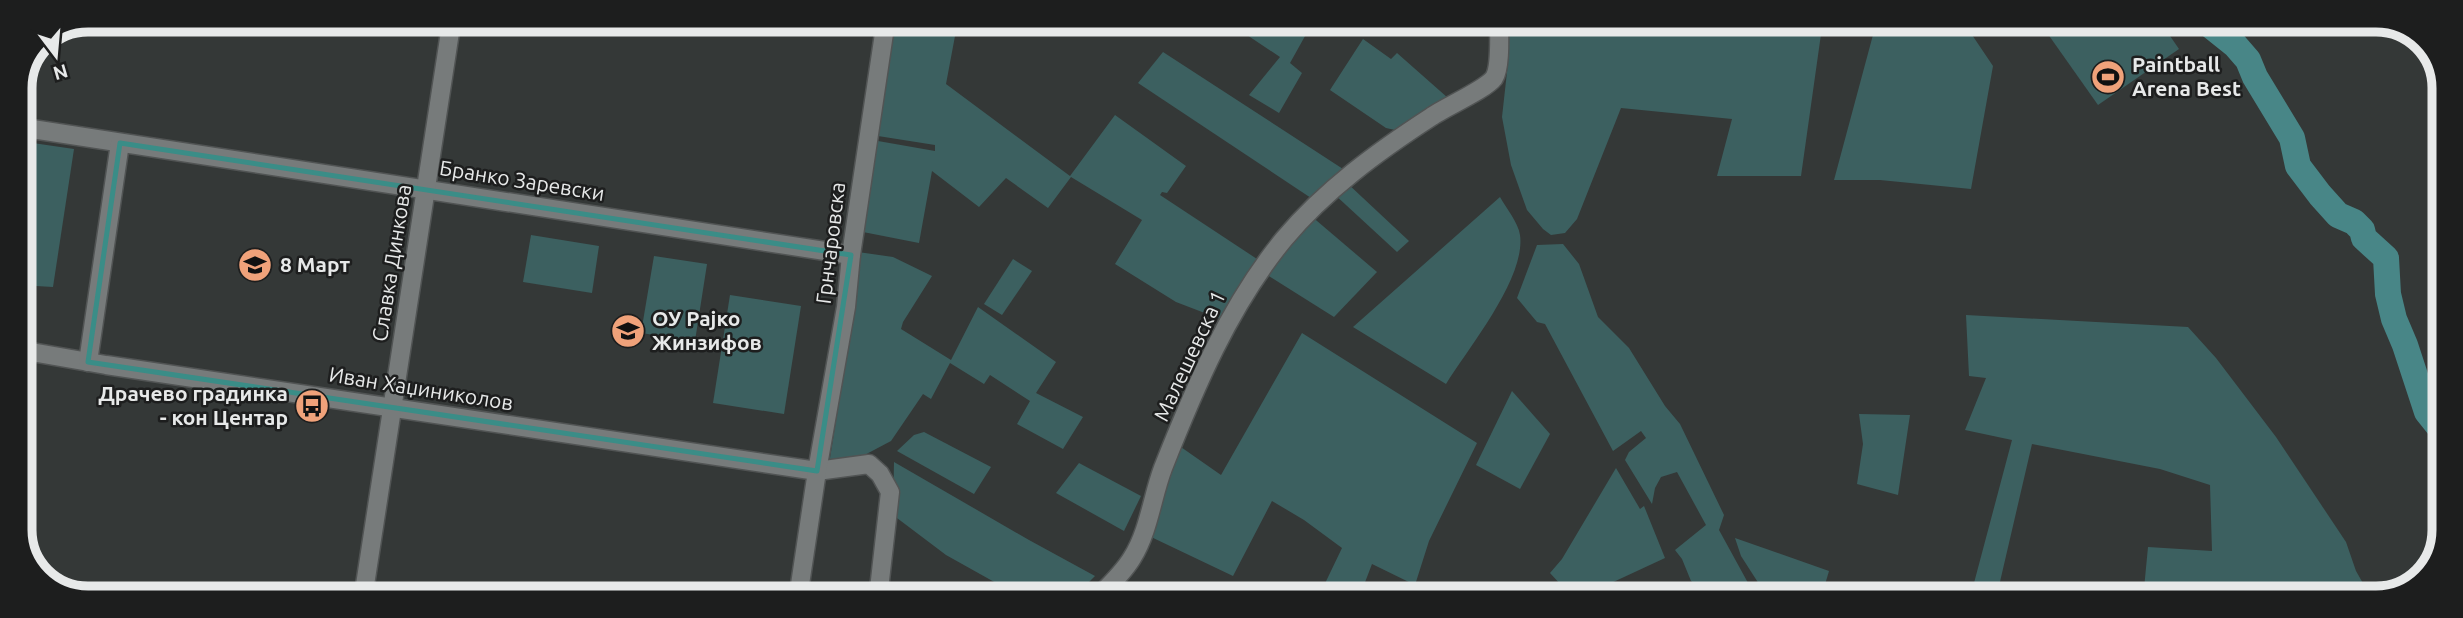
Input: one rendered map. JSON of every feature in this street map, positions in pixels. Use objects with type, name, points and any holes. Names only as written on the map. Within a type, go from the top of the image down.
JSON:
[{"type":"street","name":"Славка Динкова","points":[[365,586],[450,32]]},
{"type":"street","name":"Грнчаровска","points":[[800,586],[846,307],[851,255],[884,32]]},
{"type":"street","name":"Малешевска 1","points":[[1108,586],[1123,570],[1139,545],[1162,471],[1192,398],[1229,319],[1266,262],[1306,212],[1357,169],[1403,135],[1447,106],[1481,88],[1494,77],[1498,32]]},
{"type":"street","name":"Бранко Заревски","points":[[32,129],[851,255]]},
{"type":"street","points":[[88,362],[120,143]]},
{"type":"street","name":"Иван Хаџиниколов","points":[[32,352],[817,471]]},
{"type":"street","points":[[817,471],[869,464],[887,483],[890,492],[879,586]]},
{"type":"highlighted area","points":[[120,143],[851,255],[817,471],[88,362]]},
{"type":"shaded area","points":[[894,32],[956,32],[946,84],[1070,176],[1115,115],[1186,166],[1167,193],[1162,192],[1160,195],[1257,259],[1244,278],[1223,320],[1176,302],[1115,264],[1142,220],[1071,177],[1048,208],[1006,178],[979,207],[932,171],[919,243],[863,232],[878,141],[935,151],[935,145],[878,136]]},
{"type":"shaded area","points":[[1307,32],[1290,63],[1302,73],[1279,113],[1249,95],[1280,57],[1244,33]]},
{"type":"shaded area","points":[[1504,32],[1821,32],[1801,176],[1717,176],[1732,119],[1621,108],[1577,219],[1565,233],[1551,235],[1527,210],[1511,165],[1502,117],[1508,63]]},
{"type":"shaded area","points":[[1874,32],[1970,32],[1993,66],[1971,189],[1880,180],[1834,180]]},
{"type":"shaded area","name":"Paintball Arena Best","points":[[2046,32],[2167,32],[2179,49],[2098,105]]},
{"type":"shaded area","points":[[1363,39],[1391,59],[1397,53],[1448,98],[1395,130],[1386,128],[1330,90]]},
{"type":"shaded area","points":[[1163,52],[1343,169],[1311,198],[1138,83]]},
{"type":"shaded area","points":[[32,143],[74,149],[53,287],[32,286]]},
{"type":"shaded area","points":[[1347,183],[1409,241],[1397,252],[1333,193]]},
{"type":"shaded area","points":[[1500,197],[1520,235],[1514,271],[1494,312],[1446,384],[1353,327]]},
{"type":"shaded area","points":[[1310,215],[1377,272],[1334,317],[1264,273]]},
{"type":"shaded area","points":[[531,235],[599,246],[592,293],[523,282]]},
{"type":"shaded area","points":[[1563,244],[1579,264],[1598,317],[1629,348],[1665,406],[1680,424],[1724,515],[1719,530],[1750,586],[1697,586],[1691,581],[1675,550],[1706,525],[1677,472],[1661,477],[1655,488],[1652,504],[1625,460],[1629,452],[1646,438],[1641,431],[1613,451],[1545,324],[1537,322],[1517,298],[1537,245]]},
{"type":"shaded area","points":[[858,252],[893,257],[932,276],[901,329],[951,360],[978,307],[1056,362],[1036,393],[1083,417],[1063,449],[1017,424],[1030,401],[990,375],[984,384],[950,363],[931,399],[923,394],[891,441],[857,459],[829,464],[856,297]]},
{"type":"shaded area","points":[[654,256],[707,264],[695,341],[641,333]]},
{"type":"shaded area","points":[[1013,259],[1032,271],[1002,315],[984,304]]},
{"type":"shaded area","points":[[730,295],[801,306],[784,414],[713,403]]},
{"type":"shaded area","points":[[1966,315],[2188,327],[2216,358],[2276,437],[2346,542],[2365,586],[2144,586],[2148,547],[2212,551],[2210,485],[2160,469],[2032,444],[1999,586],[1973,586],[2012,440],[1965,430],[1986,378],[1969,376]]},
{"type":"shaded area","points":[[1302,333],[1477,443],[1429,541],[1415,585],[1372,564],[1364,586],[1324,586],[1342,548],[1272,501],[1233,576],[1149,536],[1178,445],[1221,475]]},
{"type":"shaded area","points":[[1512,391],[1550,434],[1520,489],[1476,465]]},
{"type":"shaded area","points":[[1859,414],[1910,415],[1898,495],[1857,484],[1863,444]]},
{"type":"shaded area","points":[[924,432],[991,467],[974,494],[897,451],[914,435]]},
{"type":"shaded area","points":[[894,462],[1095,576],[1085,586],[1002,586],[946,555],[893,515]]},
{"type":"shaded area","points":[[1079,463],[1141,496],[1124,531],[1056,493]]},
{"type":"shaded area","points":[[1616,468],[1640,509],[1644,506],[1665,558],[1604,586],[1562,586],[1550,573],[1562,559]]},
{"type":"shaded area","points":[[1735,538],[1829,571],[1825,586],[1760,586],[1741,556]]},
{"type":"waterway","points":[[2219,32],[2248,60],[2255,77],[2292,138],[2298,166],[2338,215],[2354,222],[2362,230],[2364,238],[2386,258],[2388,294],[2394,319],[2427,412],[2432,418]]},
{"type":"place","name":"Paintball Arena Best","points":[[2108,77]]},
{"type":"place","name":"8 Март","points":[[255,265]]},
{"type":"place","name":"ОУ Рајко Жинзифов","points":[[628,331]]},
{"type":"place","name":"Драчево градинка - кон Центар","points":[[312,406]]}]
